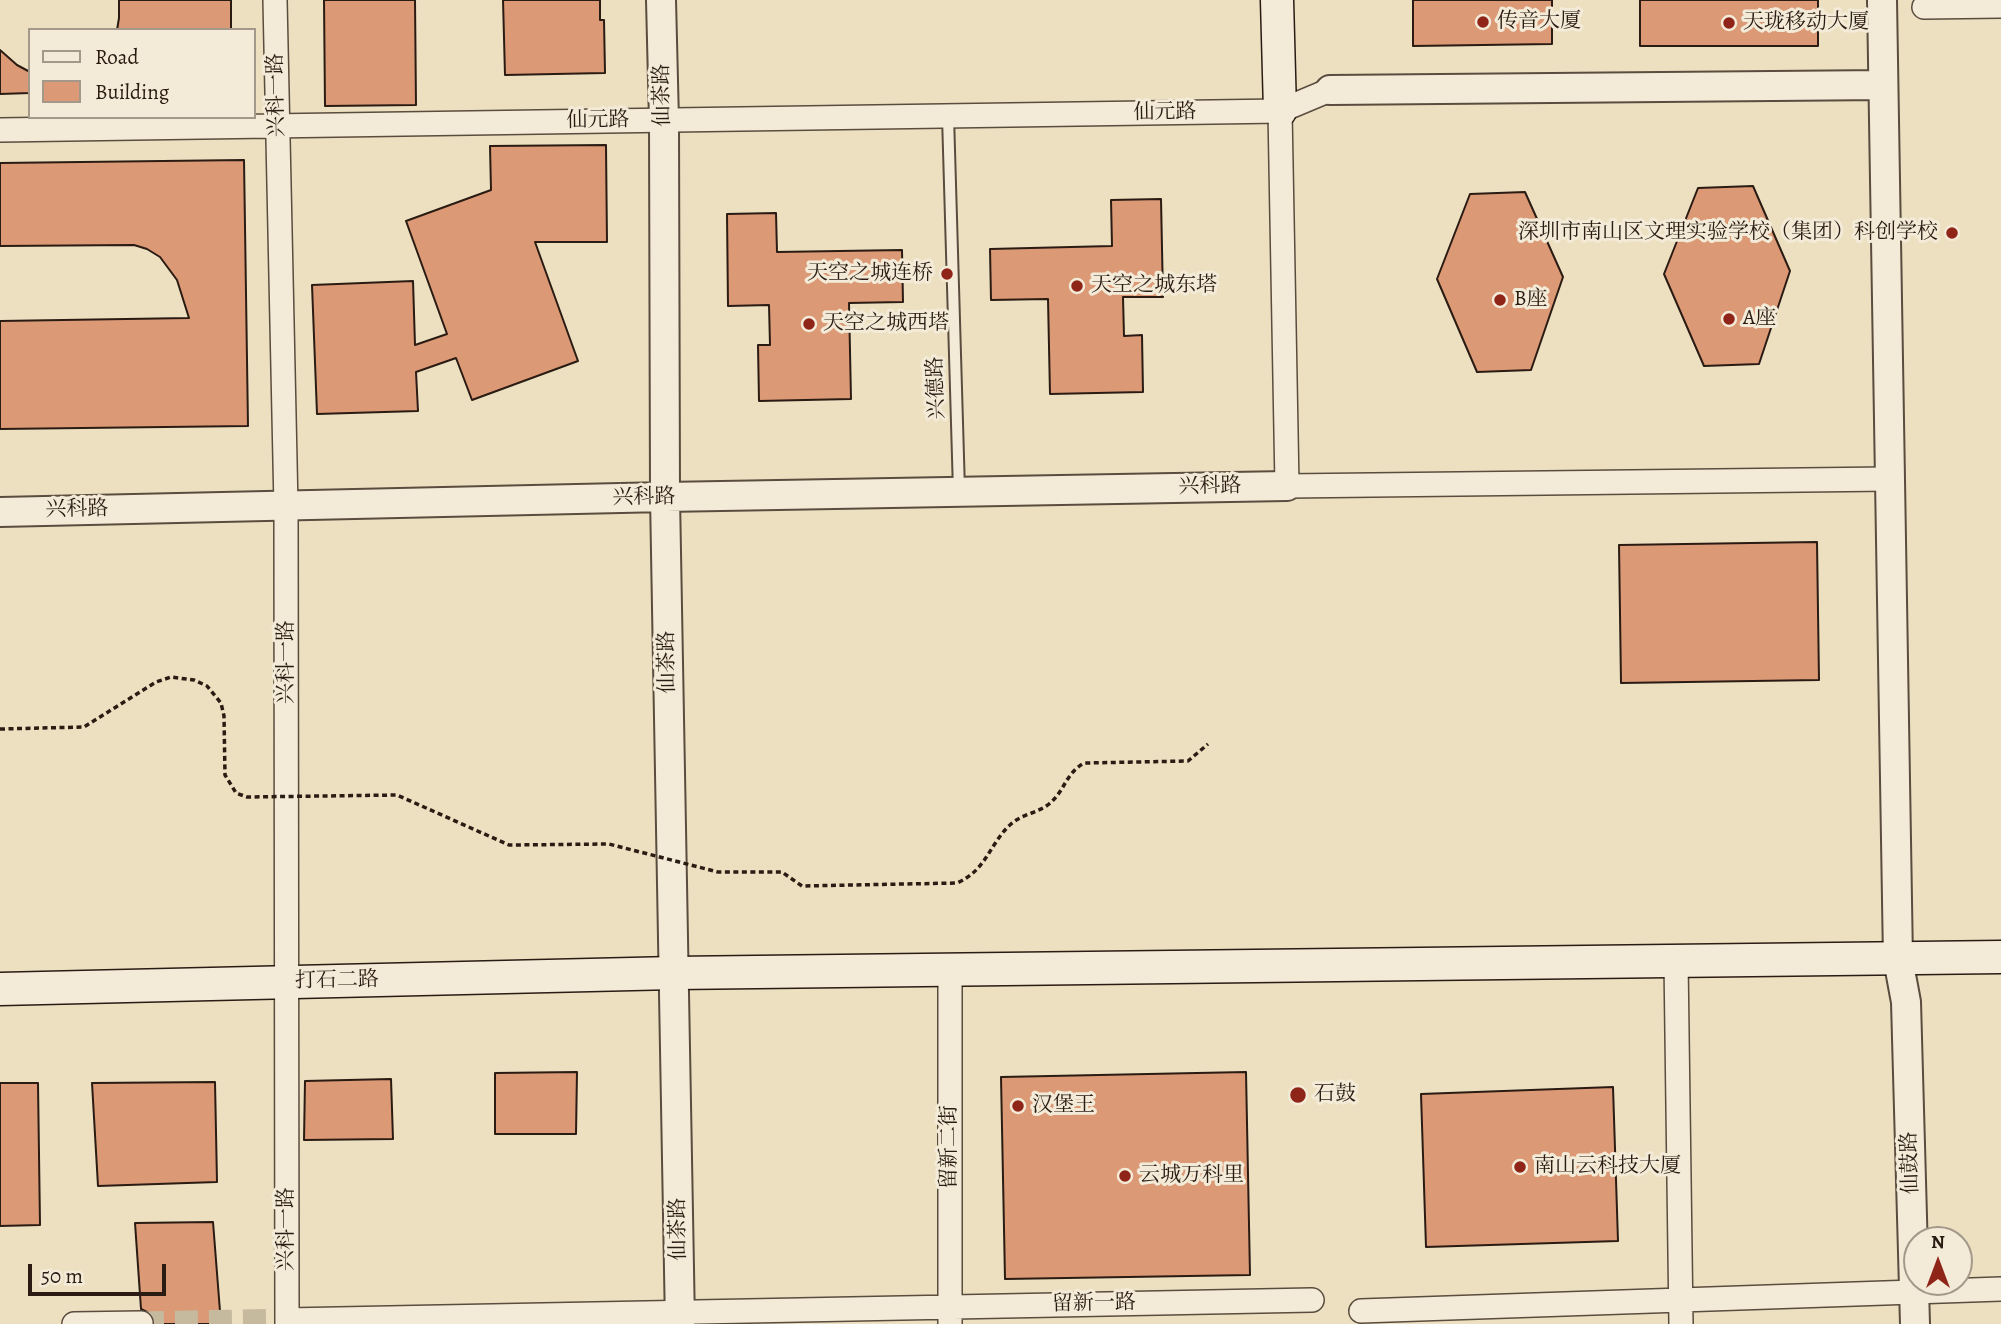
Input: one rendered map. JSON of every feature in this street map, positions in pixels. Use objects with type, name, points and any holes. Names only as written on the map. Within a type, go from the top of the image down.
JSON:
[{"type":"main road","points":[[1277,0],[1280,111]]},
{"type":"main road","points":[[1898,958],[2001,957]]},
{"type":"main road","name":"打石二路","points":[[0,989],[674,972],[1898,958]]},
{"type":"street","name":"兴科一路","points":[[275,0],[286,507],[287,1322]]},
{"type":"street","name":"仙茶路","points":[[661,0],[665,497],[680,1318]]},
{"type":"street","name":"仙鼓路","points":[[1882,0],[1898,958],[1906,1002],[1913,1226]]},
{"type":"street","points":[[1924,7],[2001,6]]},
{"type":"street","points":[[1883,85],[1330,90],[1280,111],[1287,486],[1889,479]]},
{"type":"street","name":"仙元路","points":[[0,130],[1280,111]]},
{"type":"street","name":"兴科路","points":[[0,512],[1287,486]]},
{"type":"street","points":[[1676,961],[1681,1313]]},
{"type":"street","name":"留新二街","points":[[950,969],[950,1316]]},
{"type":"street","points":[[1973,1290],[2001,1289]]},
{"type":"street","points":[[1361,1311],[1681,1313],[1903,1294]]},
{"type":"street","name":"仙鼓路","points":[[1915,1296],[1915,1324]]},
{"type":"street","name":"留新一路","points":[[287,1322],[950,1316],[1312,1300]]},
{"type":"street","points":[[74,1324],[141,1323]]},
{"type":"lane","name":"兴德路","points":[[948,116],[959,491]]},
{"type":"path","points":[[0,729],[84,727],[156,682],[182,677],[206,686],[222,703],[225,775],[236,793],[259,797],[397,795],[509,845],[609,844],[718,872],[782,872],[802,886],[957,883],[969,878],[979,868],[1012,822],[1049,803],[1072,770],[1084,763],[1188,761],[1208,744]]},
{"type":"building","points":[[119,0],[231,0],[231,28],[117,28]]},
{"type":"building","points":[[324,0],[415,0],[416,105],[325,106]]},
{"type":"building","points":[[503,0],[600,0],[600,20],[604,20],[605,73],[505,75]]},
{"type":"building","name":"传音大厦","points":[[1413,0],[1552,0],[1552,44],[1413,46]]},
{"type":"building","name":"天珑移动大厦","points":[[1640,0],[1818,0],[1818,46],[1640,46]]},
{"type":"building","points":[[0,50],[28,71],[28,93],[0,94]]},
{"type":"building","points":[[606,145],[607,242],[535,242],[578,361],[472,400],[456,358],[416,372],[418,411],[317,414],[312,285],[413,281],[415,345],[447,334],[406,221],[491,190],[490,146]]},
{"type":"building","points":[[244,160],[248,426],[0,429],[0,321],[189,318],[177,280],[160,257],[147,249],[134,245],[0,246],[0,163]]},
{"type":"building","name":"A座","points":[[1753,186],[1790,271],[1759,364],[1704,366],[1664,274],[1698,188]]},
{"type":"building","name":"B座","points":[[1525,192],[1563,277],[1531,370],[1477,372],[1437,279],[1470,194]]},
{"type":"building","name":"天空之城东塔","points":[[1161,199],[1163,297],[1123,297],[1124,336],[1142,335],[1143,392],[1050,394],[1048,299],[991,300],[990,249],[1112,246],[1111,200]]},
{"type":"building","name":"天空之城西塔","points":[[776,213],[777,252],[902,250],[903,302],[849,303],[851,399],[759,401],[758,345],[770,345],[769,305],[728,306],[727,214]]},
{"type":"building","points":[[1817,542],[1819,680],[1621,683],[1619,545]]},
{"type":"building","points":[[577,1072],[576,1134],[495,1134],[495,1073]]},
{"type":"building","name":"云城万科里","points":[[1246,1072],[1250,1275],[1005,1279],[1001,1077]]},
{"type":"building","points":[[391,1079],[393,1139],[304,1140],[305,1081]]},
{"type":"building","points":[[215,1082],[217,1182],[98,1186],[92,1083]]},
{"type":"building","points":[[0,1083],[38,1083],[40,1225],[0,1226]]},
{"type":"building","name":"南山云科技大厦","points":[[1613,1087],[1618,1241],[1426,1247],[1421,1094]]},
{"type":"building","points":[[213,1222],[221,1324],[155,1324],[153,1315],[141,1309],[135,1223]]},
{"type":"tunnel","points":[[141,1323],[287,1320]]},
{"type":"place","name":"传音大厦","points":[[1483,22]]},
{"type":"place","name":"天珑移动大厦","points":[[1729,23]]},
{"type":"place","name":"深圳市南山区文理实验学校（集团）科创学校","points":[[1952,233]]},
{"type":"place","name":"天空之城连桥","points":[[947,274]]},
{"type":"place","name":"天空之城东塔","points":[[1077,286]]},
{"type":"place","name":"B座","points":[[1500,300]]},
{"type":"place","name":"A座","points":[[1729,319]]},
{"type":"place","name":"天空之城西塔","points":[[809,324]]},
{"type":"place","name":"石鼓","points":[[1298,1095]]},
{"type":"place","name":"汉堡王","points":[[1018,1106]]},
{"type":"place","name":"南山云科技大厦","points":[[1520,1167]]},
{"type":"place","name":"云城万科里","points":[[1125,1176]]}]
